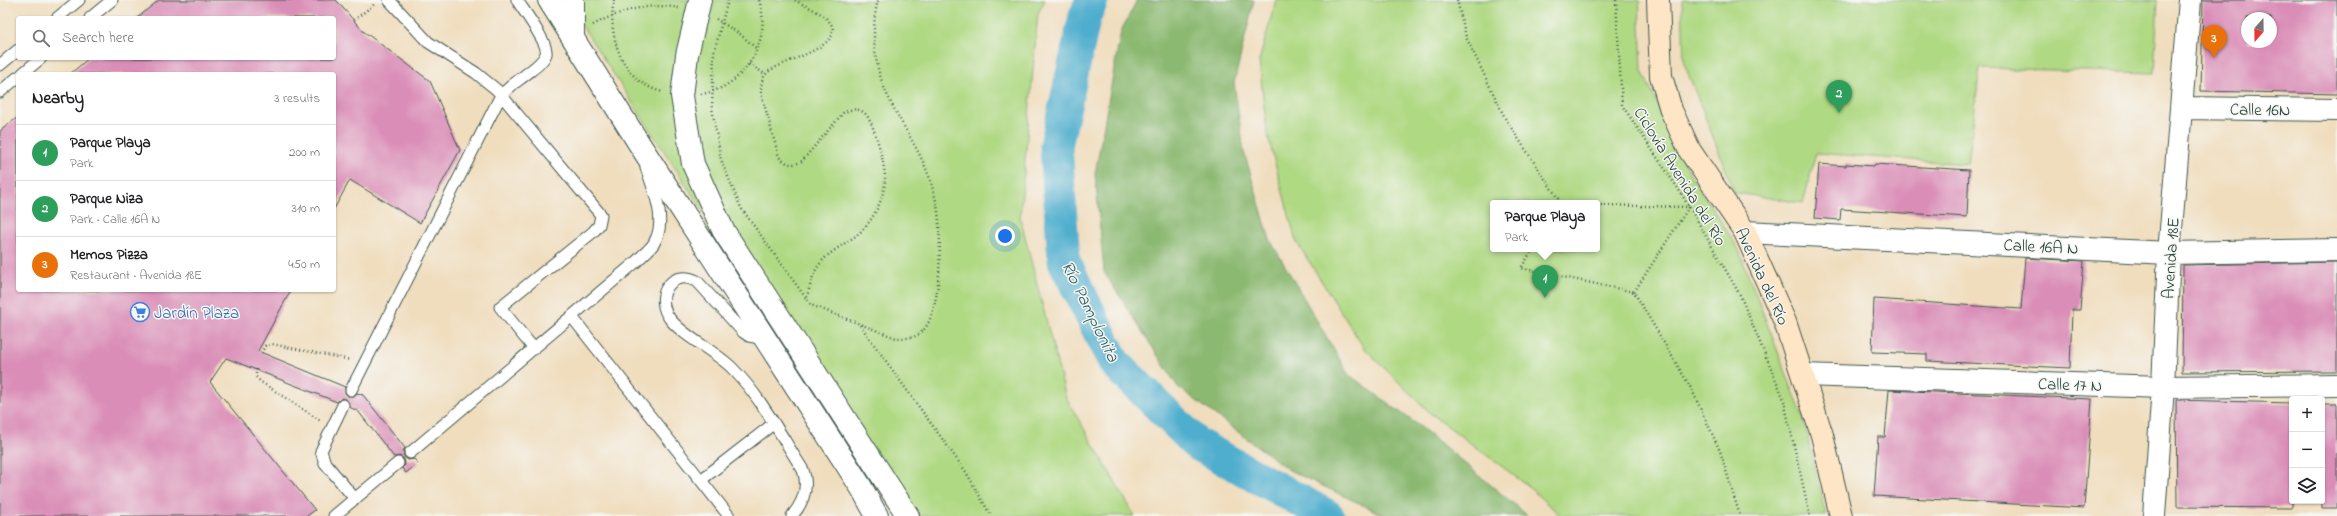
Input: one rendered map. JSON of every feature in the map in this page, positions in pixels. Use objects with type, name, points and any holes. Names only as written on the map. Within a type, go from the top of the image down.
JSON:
[{"type":"main road","name":"Avenida del Río","points":[[1658,0],[1661,76],[1671,110],[1690,151],[1746,232],[1785,322],[1804,375],[1822,434],[1841,516]]},
{"type":"street","points":[[549,0],[640,145],[861,487],[877,516]]},
{"type":"street","points":[[572,0],[573,36]]},
{"type":"street","name":"Avenida 18E","points":[[2154,516],[2163,387],[2169,253],[2183,108],[2190,0]]},
{"type":"street","points":[[699,6],[687,54],[682,96],[693,164],[723,230],[883,475],[908,516]]},
{"type":"street","name":"Calle 16N","points":[[2183,108],[2337,110]]},
{"type":"street","name":"Calle 16A N","points":[[1746,232],[2169,253],[2337,250]]},
{"type":"street","name":"Calle 17 N","points":[[1804,375],[2163,387],[2337,385]]},
{"type":"street","points":[[861,487],[867,491],[874,491],[880,488],[883,482],[883,475]]},
{"type":"lane","points":[[59,16],[79,0]]},
{"type":"lane","points":[[92,16],[112,0]]},
{"type":"lane","points":[[389,0],[428,42],[476,74],[501,95],[601,215],[599,225],[593,232],[500,307],[534,349]]},
{"type":"lane","points":[[351,390],[501,95],[538,65],[546,55],[544,42],[517,0]]},
{"type":"lane","points":[[0,65],[16,52]]},
{"type":"lane","points":[[24,72],[39,60]]},
{"type":"lane","points":[[0,92],[16,79]]},
{"type":"lane","points":[[410,453],[637,261],[654,243],[660,228],[658,206],[640,145]]},
{"type":"lane","points":[[766,339],[749,336],[743,332],[697,281],[690,278],[679,277],[671,281],[666,287],[663,297],[664,306],[670,320],[732,368],[753,394],[803,470],[805,477],[804,496],[792,516]]},
{"type":"lane","points":[[572,316],[729,516]]},
{"type":"lane","points":[[343,405],[321,451],[325,463],[355,499]]},
{"type":"lane","points":[[701,480],[773,424]]},
{"type":"lane","points":[[334,516],[398,463]]},
{"type":"path","points":[[354,20],[379,0]]},
{"type":"path","points":[[728,0],[714,52],[712,92],[713,114],[721,160],[741,208],[806,299],[817,308],[896,338],[908,338],[919,334],[927,326],[938,287],[938,211],[924,166],[879,73],[874,39],[875,9],[878,0]]},
{"type":"path","points":[[795,0],[826,18],[832,25],[833,34],[827,44],[773,68],[765,74],[761,82],[761,93],[779,157],[786,164],[795,164],[802,161],[843,113],[851,109],[859,109],[867,114],[872,124],[885,179],[884,190],[872,217],[858,234],[819,264],[806,299]]},
{"type":"path","points":[[1457,0],[1466,37],[1506,120],[1559,200]]},
{"type":"path","name":"Ciclovía Avenida del Río","points":[[1616,0],[1622,105],[1689,207],[1740,294],[1782,398],[1810,516]]},
{"type":"path","points":[[573,36],[611,16],[648,6],[699,6],[740,34],[757,49]]},
{"type":"path","points":[[750,64],[765,74]]},
{"type":"path","points":[[1600,205],[1689,207]]},
{"type":"path","points":[[1634,292],[1689,207]]},
{"type":"path","points":[[1531,252],[1521,268],[1634,292],[1692,390],[1720,451],[1740,516]]},
{"type":"path","points":[[860,325],[966,472],[991,516]]},
{"type":"path","points":[[261,352],[265,346],[272,344],[365,363]]},
{"type":"path","points":[[256,369],[256,377],[261,382],[332,428]]},
{"type":"green space","points":[[565,0],[1045,0],[1038,13],[1020,217],[1066,398],[1135,516],[903,516]]},
{"type":"green space","points":[[1137,0],[1254,0],[1234,83],[1244,152],[1270,240],[1348,374],[1422,428],[1528,516],[1386,516],[1289,470],[1178,387],[1104,272],[1095,174],[1121,31]]},
{"type":"green space","points":[[1276,0],[1639,0],[1642,71],[1691,176],[1738,248],[1803,417],[1826,516],[1561,516],[1524,483],[1430,413],[1364,348],[1296,241],[1267,133],[1259,61]]},
{"type":"green space","points":[[1682,0],[2158,0],[2154,73],[1980,68],[1968,164],[1816,153],[1803,203],[1735,193],[1684,63]]},
{"type":"building","points":[[159,0],[336,0],[363,31],[430,81],[460,150],[420,223],[350,180],[336,205],[336,72],[72,72],[87,60],[336,60],[336,16],[139,16]]},
{"type":"building","points":[[2203,0],[2337,0],[2337,94],[2201,91]]},
{"type":"building","name":"Jardín Plaza","points":[[16,119],[16,292],[290,292],[258,351],[345,387],[345,393],[348,396],[354,396],[357,393],[363,395],[405,448],[403,451],[404,457],[408,460],[414,459],[418,463],[406,473],[402,468],[405,465],[404,459],[400,456],[394,457],[358,411],[349,407],[346,399],[342,398],[337,402],[226,358],[210,382],[315,510],[307,516],[0,516],[0,131]]},
{"type":"building","points":[[1819,164],[1874,166],[1875,164],[1969,170],[1967,217],[1841,209],[1840,220],[1815,218]]},
{"type":"building","points":[[2025,258],[2084,261],[2080,310],[2072,310],[2070,368],[1927,361],[1927,354],[1872,352],[1874,299],[2021,309]]},
{"type":"building","points":[[2337,262],[2337,371],[2182,372],[2183,265]]},
{"type":"building","points":[[1889,390],[2092,399],[2084,508],[1874,496],[1878,437],[1885,437]]},
{"type":"building","points":[[2176,400],[2289,403],[2289,504],[2292,504],[2292,508],[2177,507]]},
{"type":"building","points":[[2325,404],[2337,404],[2337,508],[2322,508],[2322,504],[2325,504]]},
{"type":"waterway","name":"Río Pamplonita","points":[[1092,0],[1085,16],[1056,146],[1064,261],[1114,362],[1197,444],[1328,516]]},
{"type":"place","name":"Memos Pizza","points":[[2214,58]]},
{"type":"place","name":"Parque Niza","points":[[1839,113]]},
{"type":"place","name":"Parque Playa","points":[[1545,298]]},
{"type":"place","name":"Jardín Plaza","points":[[140,312]]}]
